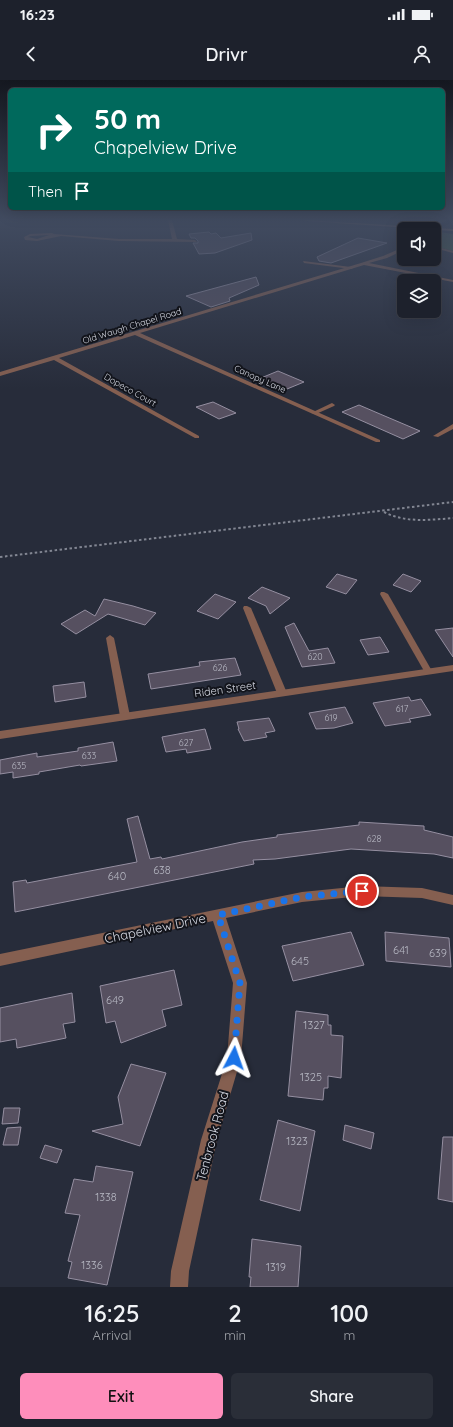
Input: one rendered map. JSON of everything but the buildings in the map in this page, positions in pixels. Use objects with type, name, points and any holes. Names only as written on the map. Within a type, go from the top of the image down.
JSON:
[{"type":"street","name":"Old Waugh Chapel Road","points":[[0,374],[323,276]]},
{"type":"street","points":[[433,276],[453,280]]},
{"type":"street","name":"Canopy Lane","points":[[135,333],[378,441]]},
{"type":"street","name":"Dopeco Court","points":[[55,358],[197,437]]},
{"type":"street","name":"Riden Street","points":[[0,735],[453,668]]},
{"type":"street","name":"Chapelview Drive","points":[[0,960],[302,897],[362,891],[422,893],[453,900]]},
{"type":"street","name":"Tenbrook Road","points":[[179,1287],[180,1271],[209,1140],[234,1058],[240,983],[218,915]]},
{"type":"lane","points":[[314,412],[332,405]]},
{"type":"lane","points":[[436,436],[453,426]]},
{"type":"lane","points":[[384,594],[428,671]]},
{"type":"lane","points":[[247,608],[282,693]]},
{"type":"lane","points":[[110,638],[125,716]]},
{"type":"path","points":[[0,557],[384,512],[453,502]]},
{"type":"path","points":[[384,512],[389,516],[404,519],[426,520],[453,518]]},
{"type":"route","points":[[234,1058],[240,983],[218,915],[302,897],[362,891]]}]
